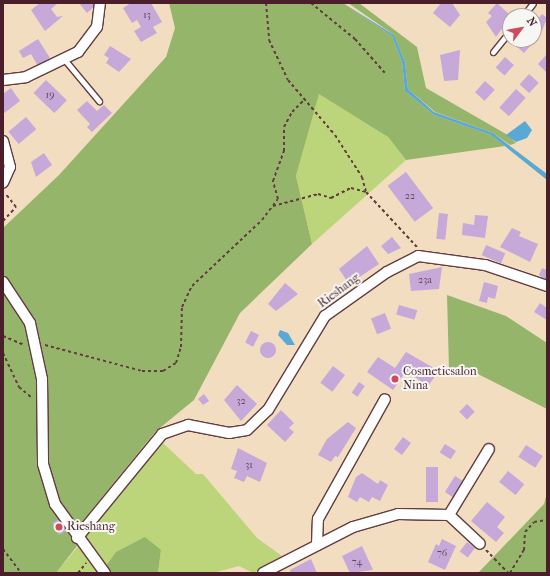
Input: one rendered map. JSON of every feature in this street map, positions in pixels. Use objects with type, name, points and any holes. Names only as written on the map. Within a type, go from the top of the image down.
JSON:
[{"type":"street","points":[[3,80],[26,78],[78,52],[97,27],[100,3]]},
{"type":"street","points":[[3,140],[10,167],[3,183]]},
{"type":"street","name":"Rieshang","points":[[77,538],[162,434],[188,425],[229,432],[246,430],[268,410],[325,316],[387,272],[418,256],[485,265],[547,286]]},
{"type":"street","points":[[3,282],[30,323],[42,379],[43,464],[55,504],[77,538],[105,573]]},
{"type":"street","points":[[317,545],[318,519],[385,399]]},
{"type":"street","points":[[449,515],[489,449]]},
{"type":"street","points":[[263,573],[360,525],[398,514],[449,515],[480,544]]},
{"type":"lane","points":[[493,52],[502,41]]},
{"type":"lane","points":[[64,59],[99,101]]},
{"type":"path","points":[[266,3],[269,40],[288,80],[318,114],[362,177],[366,192],[427,258]]},
{"type":"path","points":[[311,3],[355,39],[384,73]]},
{"type":"path","points":[[3,336],[35,346],[53,345],[142,371],[163,371],[176,363],[181,347],[182,307],[192,286],[278,199],[272,181],[284,151],[284,127],[292,112],[305,99]]},
{"type":"path","points":[[272,206],[318,194],[331,198],[351,188],[366,192]]},
{"type":"path","points":[[3,191],[16,207],[3,221]]},
{"type":"path","points":[[3,353],[19,387],[30,398],[42,399]]},
{"type":"path","points":[[480,544],[509,573],[524,550],[525,532],[534,522],[547,520]]},
{"type":"path","points":[[3,550],[21,573]]},
{"type":"path","points":[[78,573],[91,557]]},
{"type":"green space","points":[[169,3],[343,3],[392,36],[402,62],[405,91],[434,115],[491,135],[505,146],[406,160],[388,137],[319,94],[296,176],[312,244],[240,313],[194,400],[155,432],[77,528],[87,533],[56,573],[3,573],[3,228],[59,175],[166,57],[175,28]]},
{"type":"green space","points":[[348,3],[359,3],[417,47],[426,88],[506,134],[516,143],[510,145],[493,133],[435,112],[408,89],[405,62],[394,35]]},
{"type":"green space","points":[[319,93],[388,137],[406,160],[312,244],[296,176]]},
{"type":"green space","points":[[447,295],[506,316],[547,343],[547,409],[470,370],[449,370]]},
{"type":"green space","points":[[163,443],[196,474],[203,474],[257,538],[282,556],[253,573],[239,566],[213,573],[158,573],[161,550],[101,573],[56,573]]},
{"type":"green space","points":[[547,493],[547,573],[478,573],[544,504]]},
{"type":"green space","points":[[145,537],[161,550],[158,573],[101,573],[116,552]]},
{"type":"water","points":[[343,3],[394,35],[405,62],[408,89],[434,112],[493,133],[547,174],[547,180],[491,135],[434,115],[405,91],[402,62],[392,36]]},
{"type":"water","points":[[525,121],[532,130],[527,138],[516,142],[506,135]]},
{"type":"water","points":[[280,330],[288,333],[295,345],[287,345],[278,335]]},
{"type":"building","points":[[40,3],[58,3],[51,9],[57,17],[63,16],[45,31],[31,10]]},
{"type":"building","points":[[79,3],[92,3],[95,6],[87,13]]},
{"type":"building","points":[[131,3],[151,3],[162,22],[153,27],[157,33],[141,42],[134,31],[141,27],[137,20],[132,23],[123,8]]},
{"type":"building","points":[[441,3],[452,3],[460,15],[450,27],[433,13]]},
{"type":"building","points":[[497,3],[502,8],[502,29],[496,37],[486,22],[492,16],[488,13]]},
{"type":"building","points":[[542,14],[547,18],[542,31]]},
{"type":"building","points":[[38,39],[50,58],[38,66],[31,54],[23,58],[19,51]]},
{"type":"building","points":[[110,46],[131,59],[119,72],[106,63],[109,58],[104,55]]},
{"type":"building","points":[[518,48],[528,48],[524,53]]},
{"type":"building","points":[[460,50],[458,80],[444,81],[440,55]]},
{"type":"building","points":[[547,54],[547,73],[538,64]]},
{"type":"building","points":[[505,57],[514,65],[505,75],[496,67]]},
{"type":"building","points":[[529,74],[539,83],[529,93],[520,84]]},
{"type":"building","points":[[46,80],[67,100],[54,113],[33,93]]},
{"type":"building","points":[[485,81],[495,90],[485,101],[475,92]]},
{"type":"building","points":[[11,88],[20,101],[3,114],[3,94]]},
{"type":"building","points":[[516,89],[526,98],[509,116],[499,108]]},
{"type":"building","points":[[87,101],[97,111],[104,105],[112,113],[92,132],[87,127],[90,124],[77,110]]},
{"type":"building","points":[[26,117],[36,129],[19,144],[8,132]]},
{"type":"building","points":[[44,153],[52,165],[36,177],[31,162]]},
{"type":"building","points":[[406,172],[433,208],[415,222],[388,186]]},
{"type":"building","points":[[439,213],[448,214],[445,240],[436,239]]},
{"type":"building","points":[[475,215],[488,216],[485,238],[462,235],[463,223],[474,225]]},
{"type":"building","points":[[512,228],[521,232],[519,236],[538,244],[530,262],[500,247]]},
{"type":"building","points":[[392,237],[401,248],[388,254],[381,246]]},
{"type":"building","points":[[486,245],[505,253],[501,263],[482,255]]},
{"type":"building","points":[[367,246],[379,264],[349,284],[339,269]]},
{"type":"building","points":[[442,267],[439,289],[411,291],[409,274]]},
{"type":"building","points":[[542,268],[547,270],[547,281],[539,275]]},
{"type":"building","points":[[484,282],[498,286],[495,299],[488,297],[487,303],[479,301]]},
{"type":"building","points":[[285,283],[298,294],[276,311],[268,304]]},
{"type":"building","points":[[540,303],[547,308],[547,320],[534,312]]},
{"type":"building","points":[[399,305],[417,310],[415,320],[396,315]]},
{"type":"building","points":[[385,313],[391,329],[377,334],[371,318]]},
{"type":"building","points":[[251,331],[259,335],[253,347],[245,343]]},
{"type":"building","points":[[265,342],[271,342],[276,347],[274,356],[271,358],[265,358],[260,353],[260,347]]},
{"type":"building","points":[[406,352],[439,371],[428,386],[406,371],[393,390],[367,372],[378,357],[395,368]]},
{"type":"building","points":[[333,366],[345,375],[332,392],[320,383]]},
{"type":"building","points":[[359,382],[365,386],[358,397],[352,393]]},
{"type":"building","points":[[237,385],[257,404],[241,421],[224,400]]},
{"type":"building","points":[[204,394],[209,401],[203,405],[198,399]]},
{"type":"building","points":[[467,404],[475,412],[467,420],[459,412]]},
{"type":"building","points":[[281,410],[294,423],[289,428],[294,432],[285,442],[267,425]]},
{"type":"building","points":[[348,422],[356,428],[338,457],[335,456],[331,462],[318,455],[327,439]]},
{"type":"building","points":[[403,437],[411,443],[402,455],[394,449]]},
{"type":"building","points":[[445,444],[456,451],[451,459],[440,452]]},
{"type":"building","points":[[526,445],[543,456],[535,468],[518,457]]},
{"type":"building","points":[[238,448],[267,463],[260,482],[247,476],[244,482],[234,478],[237,471],[231,469]]},
{"type":"building","points":[[426,467],[438,467],[438,502],[426,502]]},
{"type":"building","points":[[508,471],[524,484],[516,495],[499,482]]},
{"type":"building","points":[[362,473],[378,484],[380,480],[388,485],[380,501],[372,497],[369,502],[360,497],[357,502],[348,497],[356,477]]},
{"type":"building","points":[[455,476],[463,481],[453,497],[445,492]]},
{"type":"building","points":[[487,502],[505,517],[497,527],[504,533],[496,542],[471,521]]},
{"type":"building","name":"Rieshang","points":[[59,519],[66,531],[59,535],[52,523]]},
{"type":"building","points":[[442,539],[456,546],[445,570],[428,562],[436,544],[439,546]]},
{"type":"building","points":[[467,542],[475,548],[468,558],[460,552]]},
{"type":"building","points":[[362,546],[373,570],[350,573],[342,556]]},
{"type":"building","points":[[311,559],[317,573],[291,573],[290,570]]},
{"type":"place","name":"Cosmeticsalon Nina","points":[[395,379]]},
{"type":"place","name":"Rieshang","points":[[59,527]]}]
